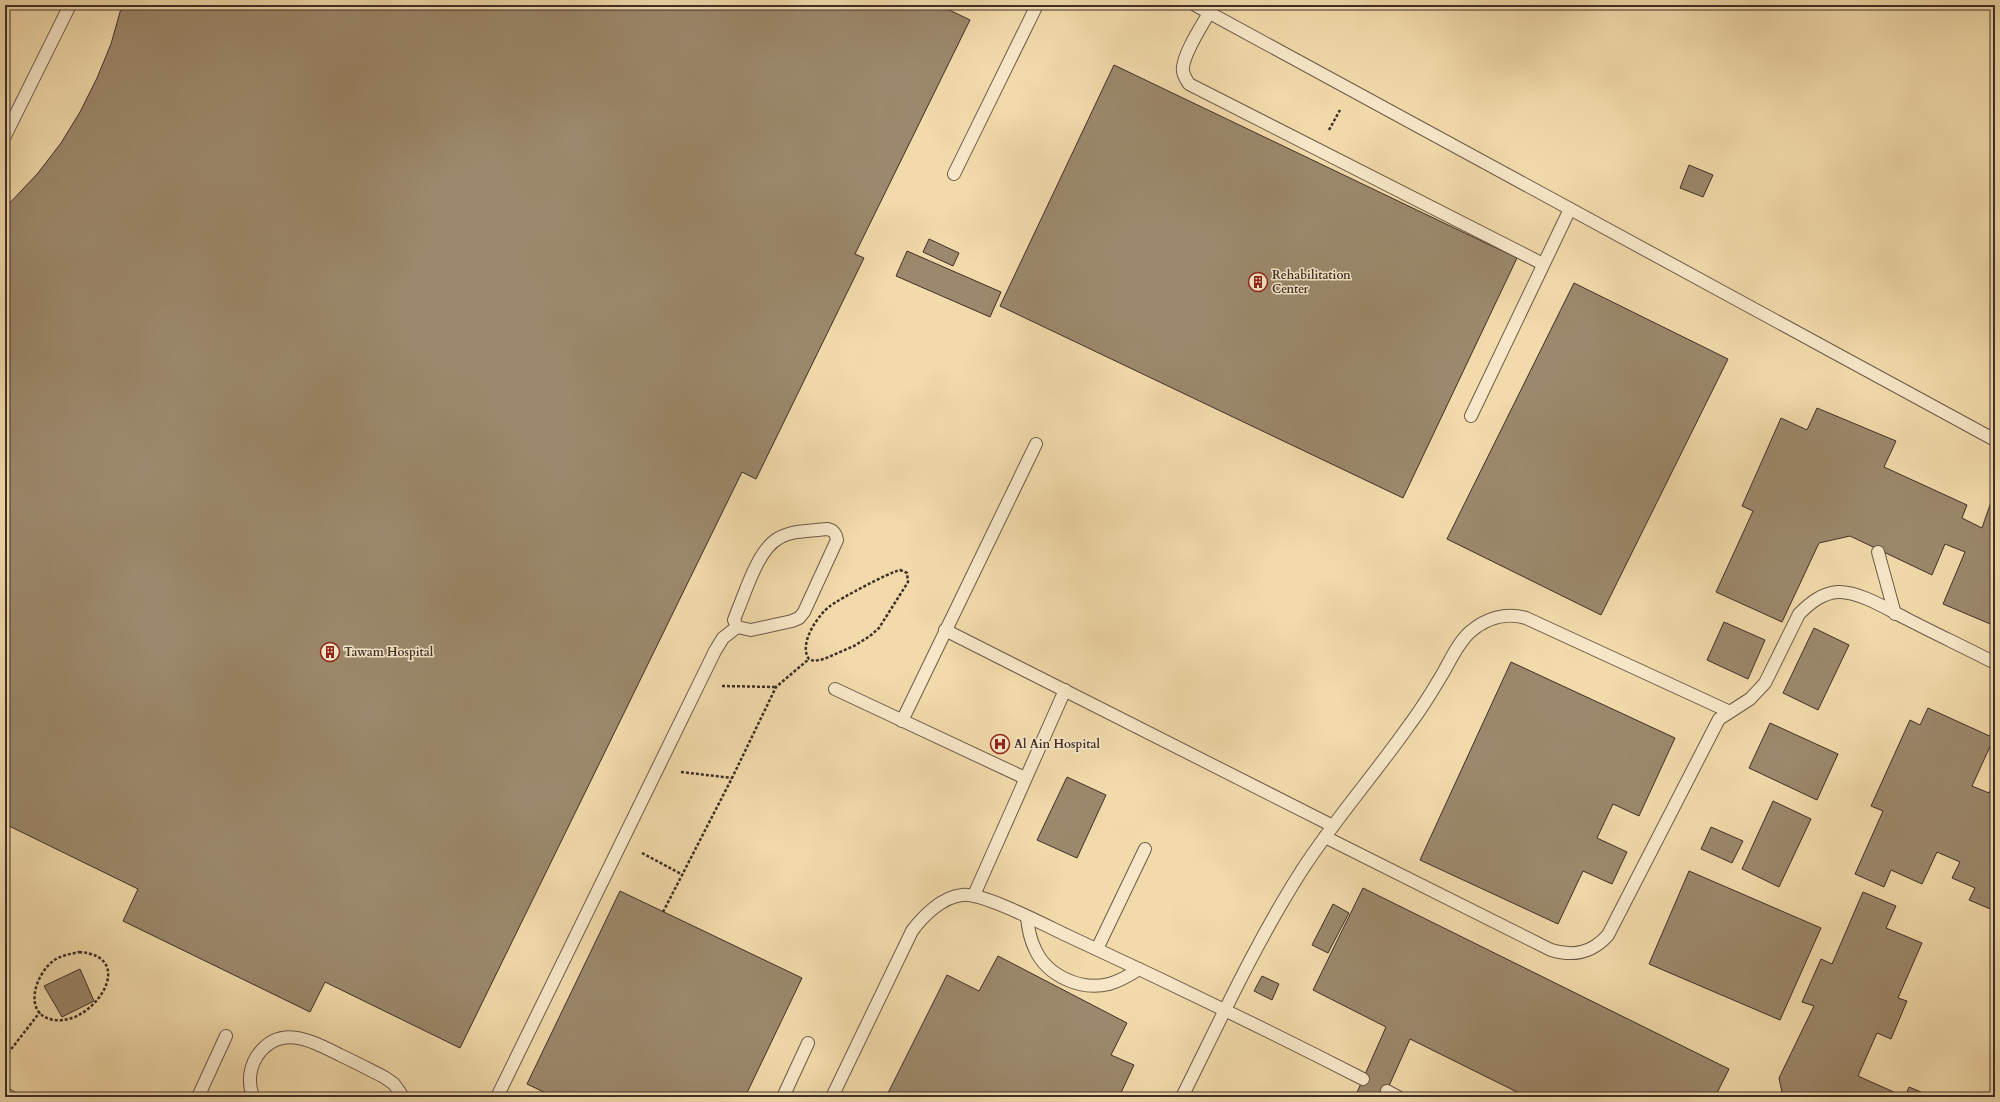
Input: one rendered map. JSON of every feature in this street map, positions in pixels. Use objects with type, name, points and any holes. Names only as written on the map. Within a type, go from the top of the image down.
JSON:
[{"type":"lane","points":[[5,136],[70,5]]},
{"type":"lane","points":[[954,174],[1037,5]]},
{"type":"lane","points":[[1195,5],[1995,440]]},
{"type":"lane","points":[[1209,13],[1185,59],[1183,68],[1184,77],[1189,84],[1543,264]]},
{"type":"lane","points":[[1471,416],[1570,209]]},
{"type":"lane","points":[[902,721],[1036,444]]},
{"type":"lane","points":[[832,530],[836,534],[837,540],[804,612],[792,621],[751,630],[737,627],[734,620],[736,612],[762,555],[771,543],[779,537],[794,532],[832,530]]},
{"type":"lane","points":[[1878,552],[1895,614]]},
{"type":"lane","points":[[1325,837],[1551,950],[1572,954],[1583,953],[1602,942],[1608,935],[1714,726],[1719,719],[1728,712],[1750,699],[1765,683],[1799,614],[1807,605],[1817,598],[1838,592],[1850,593],[1995,663]]},
{"type":"lane","points":[[1182,1097],[1280,906],[1325,837],[1411,724],[1461,643],[1479,625],[1497,617],[1515,615],[1526,618],[1728,712]]},
{"type":"lane","points":[[498,1097],[699,685],[723,638],[737,627]]},
{"type":"lane","points":[[945,630],[1333,826]]},
{"type":"lane","points":[[835,689],[1025,778]]},
{"type":"lane","points":[[974,895],[1065,690]]},
{"type":"lane","points":[[1097,949],[1145,849]]},
{"type":"lane","points":[[832,1097],[912,932],[919,921],[944,902],[962,895],[974,895],[1097,949],[1226,1010],[1363,1079]]},
{"type":"lane","points":[[1027,917],[1029,934],[1035,950],[1045,965],[1059,976],[1075,983],[1092,986],[1109,984],[1126,978],[1139,969]]},
{"type":"lane","points":[[198,1097],[226,1036]]},
{"type":"lane","points":[[253,1097],[250,1089],[249,1075],[261,1050],[272,1042],[286,1037],[299,1037],[313,1042],[384,1077],[394,1084],[403,1097]]},
{"type":"lane","points":[[783,1097],[808,1043]]},
{"type":"lane","points":[[1387,1091],[1398,1097]]},
{"type":"lane","points":[[5,1094],[11,1097]]},
{"type":"path","points":[[1319,150],[1351,90]]},
{"type":"path","points":[[900,570],[906,574],[908,582],[880,628],[854,646],[824,659],[814,661],[809,659],[806,655],[805,649],[809,635],[814,624],[831,605],[896,571],[900,570]]},
{"type":"path","points":[[663,912],[732,778],[776,687],[809,659]]},
{"type":"path","points":[[699,685],[776,687]]},
{"type":"path","points":[[658,769],[732,778]]},
{"type":"path","points":[[622,843],[683,874]]},
{"type":"path","points":[[85,953],[100,957],[106,963],[108,970],[106,985],[100,998],[90,1008],[80,1015],[68,1019],[56,1020],[46,1018],[40,1012],[34,1001],[34,989],[38,978],[55,960],[67,954],[85,953]]},
{"type":"path","points":[[5,1057],[40,1012]]},
{"type":"building","name":"Tawam Hospital","points":[[122,5],[939,5],[970,20],[855,254],[864,258],[756,479],[742,472],[460,1048],[325,982],[310,1012],[123,921],[138,889],[5,824],[5,208],[38,173],[61,143],[80,112],[97,78],[111,44]]},
{"type":"building","name":"Rehabilitation Center","points":[[1114,65],[1517,258],[1403,498],[1000,306]]},
{"type":"building","points":[[1689,165],[1713,175],[1703,197],[1680,188]]},
{"type":"building","points":[[929,239],[959,253],[953,266],[923,252]]},
{"type":"building","points":[[907,251],[1001,292],[990,317],[896,276]]},
{"type":"building","points":[[1574,283],[1728,359],[1601,615],[1447,539]]},
{"type":"building","points":[[1817,408],[1896,441],[1884,467],[1967,505],[1962,518],[1982,528],[1991,502],[1995,504],[1995,626],[1943,604],[1965,552],[1945,544],[1932,575],[1850,536],[1819,543],[1782,622],[1716,592],[1753,511],[1742,506],[1781,418],[1807,430]]},
{"type":"building","points":[[1724,622],[1765,640],[1748,679],[1707,660]]},
{"type":"building","points":[[1814,628],[1849,645],[1818,710],[1783,693]]},
{"type":"building","points":[[1511,662],[1675,738],[1639,816],[1613,804],[1597,838],[1627,852],[1612,884],[1583,871],[1558,924],[1420,860]]},
{"type":"building","points":[[1928,708],[1994,738],[1972,786],[1989,793],[1995,780],[1995,911],[1969,900],[1975,888],[1952,878],[1960,862],[1937,852],[1922,884],[1891,870],[1884,887],[1855,874],[1883,811],[1871,806],[1910,720],[1920,725]]},
{"type":"building","points":[[1770,723],[1838,754],[1817,800],[1749,768]]},
{"type":"building","points":[[1067,777],[1106,795],[1077,858],[1037,840]]},
{"type":"building","points":[[1773,801],[1811,819],[1779,887],[1742,869]]},
{"type":"building","points":[[1711,827],[1743,841],[1732,863],[1701,849]]},
{"type":"building","points":[[1689,871],[1821,928],[1780,1020],[1649,964]]},
{"type":"building","points":[[1363,888],[1729,1069],[1715,1097],[1527,1097],[1410,1039],[1384,1097],[1355,1097],[1386,1027],[1313,990]]},
{"type":"building","points":[[620,891],[802,978],[745,1097],[554,1097],[527,1084]]},
{"type":"building","points":[[1863,892],[1896,906],[1886,928],[1922,943],[1898,998],[1907,1001],[1891,1039],[1877,1033],[1858,1076],[1905,1097],[1783,1097],[1779,1078],[1814,1006],[1802,1002],[1821,959],[1832,964]]},
{"type":"building","points":[[1333,904],[1349,913],[1328,953],[1312,945]]},
{"type":"building","points":[[998,956],[1127,1023],[1111,1055],[1134,1065],[1119,1097],[886,1097],[947,975],[979,991]]},
{"type":"building","points":[[80,969],[94,1001],[62,1017],[44,986]]},
{"type":"building","points":[[1262,976],[1279,984],[1272,1000],[1254,991]]},
{"type":"building","points":[[1909,1087],[1933,1097],[1905,1097]]},
{"type":"place","name":"Rehabilitation Center","points":[[1258,282]]},
{"type":"place","name":"Tawam Hospital","points":[[330,652]]},
{"type":"place","name":"Al Ain Hospital","points":[[1000,744]]}]
